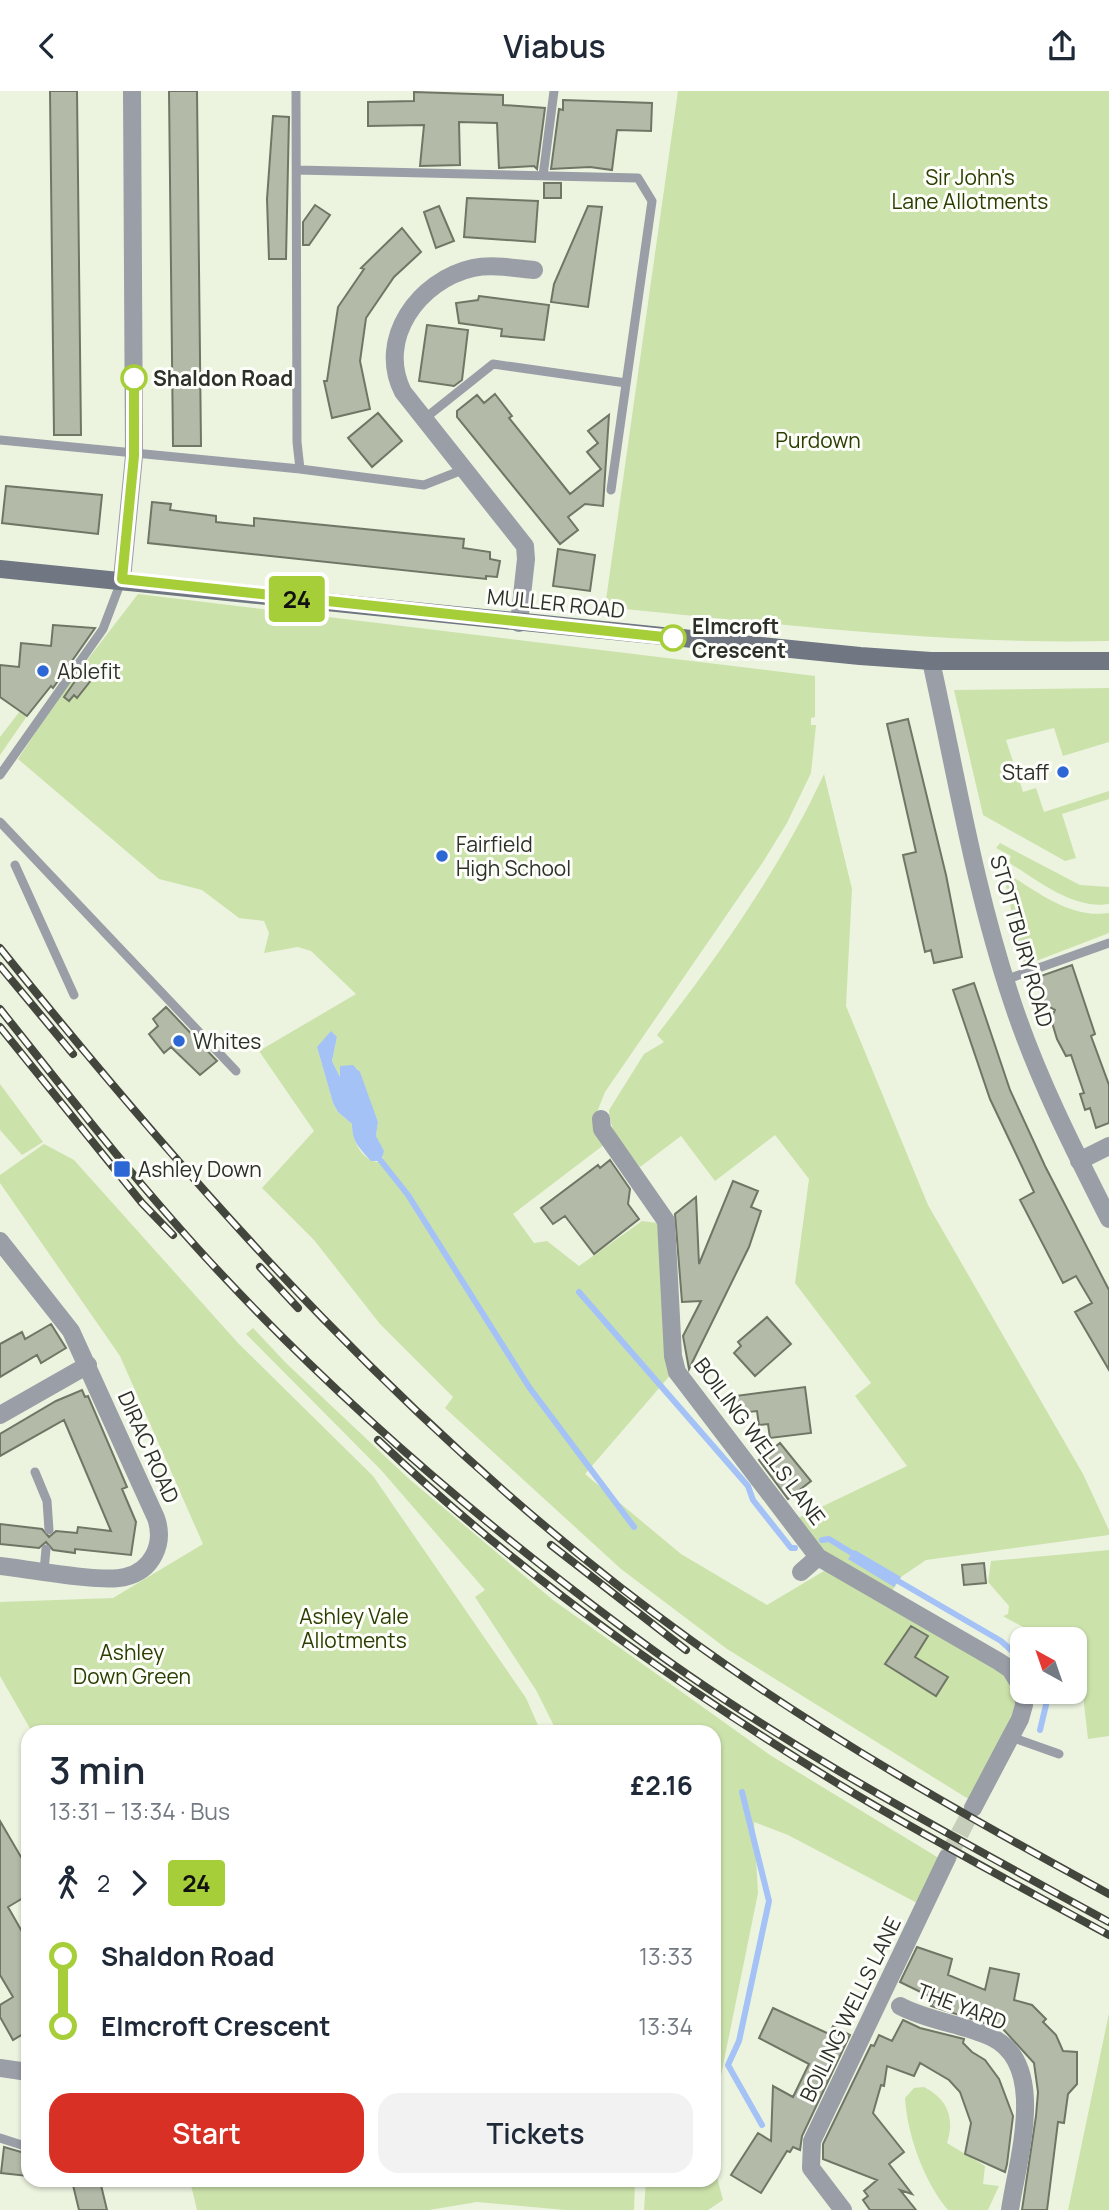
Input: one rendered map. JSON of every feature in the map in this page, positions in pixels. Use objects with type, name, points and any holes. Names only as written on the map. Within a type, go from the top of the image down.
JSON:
[{"type":"main road","name":"MULLER ROAD","points":[[0,569],[122,579],[519,623],[931,661],[1109,661]]},
{"type":"street","points":[[122,579],[134,456],[132,91]]},
{"type":"street","points":[[519,623],[525,545],[424,419],[396,379],[393,349],[405,316],[430,288],[460,272],[489,266],[534,270]]},
{"type":"street","name":"STOTTBURY ROAD","points":[[931,661],[1005,981],[1043,1083],[1109,1219]]},
{"type":"street","name":"BOILING WELLS LANE","points":[[601,1119],[602,1129],[666,1221],[673,1356],[677,1372],[818,1557],[1010,1669]]},
{"type":"street","points":[[1079,1161],[1109,1146]]},
{"type":"street","name":"DIRAC ROAD","points":[[0,1241],[18,1267],[63,1317],[88,1365],[156,1518],[160,1542],[150,1561],[125,1577],[0,1566]]},
{"type":"street","points":[[0,1415],[88,1365]]},
{"type":"street","name":"BOILING WELLS LANE","points":[[802,1571],[818,1557]]},
{"type":"street","name":"BOILING WELLS LANE","points":[[973,1808],[1011,1737],[1024,1705]]},
{"type":"street","name":"BOILING WELLS LANE","points":[[843,2210],[819,2181],[809,2161],[812,2141],[947,1859]]},
{"type":"street","name":"THE YARD","points":[[900,2006],[989,2036],[1004,2045],[1016,2058],[1023,2076],[1025,2111],[1010,2210]]},
{"type":"street","points":[[0,2068],[21,2071]]},
{"type":"lane","points":[[296,91],[297,442],[300,469]]},
{"type":"lane","points":[[544,176],[554,91]]},
{"type":"lane","points":[[297,170],[638,179],[652,201],[611,490]]},
{"type":"lane","points":[[424,419],[493,364],[625,383]]},
{"type":"lane","points":[[0,440],[134,456],[300,469],[424,485],[465,469]]},
{"type":"lane","points":[[0,775],[103,629],[122,579]]},
{"type":"lane","points":[[0,822],[236,1070]]},
{"type":"lane","points":[[15,865],[74,995]]},
{"type":"lane","points":[[1005,981],[1109,943]]},
{"type":"lane","points":[[34,1472],[47,1501],[49,1530]]},
{"type":"lane","points":[[44,1571],[47,1549]]},
{"type":"lane","points":[[1011,1737],[1059,1754]]},
{"type":"lane","points":[[0,2138],[21,2145]]},
{"type":"green space","name":"Purdown","points":[[678,91],[1109,91],[1109,641],[983,640],[920,636],[605,607]]},
{"type":"green space","points":[[138,594],[815,676],[815,717],[811,718],[811,725],[816,725],[811,773],[787,823],[605,1092],[595,1117],[605,1144],[513,1214],[534,1243],[547,1241],[579,1266],[642,1221],[658,1223],[673,1372],[585,1474],[681,1554],[767,1605],[824,1571],[833,1572],[1002,1673],[1010,1683],[1010,1705],[1015,1705],[1015,1708],[970,1800],[727,1649],[621,1569],[445,1408],[453,1397],[380,1324],[314,1240],[262,1188],[314,1131],[259,1051],[356,994],[311,951],[298,947],[264,953],[269,933],[264,921],[239,918],[202,890],[159,879],[18,759],[61,694]],"holes":[[[337,1037],[332,1061],[340,1077],[340,1069],[357,1068],[378,1122],[376,1136],[383,1159],[377,1162],[362,1153],[352,1124],[338,1112],[333,1103],[317,1047]]]},
{"type":"green space","points":[[1109,688],[1109,742],[1063,756],[1054,728],[1006,740],[1023,792],[1036,788],[1044,812],[1109,791],[1109,799],[1062,814],[1076,858],[1065,861],[983,815],[954,690]]},
{"type":"green space","points":[[20,711],[27,716],[0,755],[0,737]]},
{"type":"green space","points":[[824,774],[852,889],[846,1006],[928,1205],[1083,1474],[1109,1530],[1109,1535],[926,1560],[901,1577],[891,1593],[822,1553],[796,1519],[907,1466],[855,1396],[871,1383],[795,1283],[809,1179],[775,1135],[715,1181],[681,1136],[640,1167],[615,1133],[609,1110],[644,1054],[664,1042],[657,1035],[748,909],[789,843]]},
{"type":"green space","points":[[1000,843],[1080,885],[1109,887],[1109,904],[1082,903],[1043,885],[1008,862],[1011,856],[996,848]]},
{"type":"green space","points":[[1003,871],[1067,907],[1094,914],[1109,913],[1109,933],[1023,966]]},
{"type":"green space","points":[[0,1084],[43,1142],[22,1155],[0,1130]]},
{"type":"green space","name":"Ashley Vale Allotments","points":[[44,1144],[74,1160],[238,1343],[373,1476],[526,1698],[538,1725],[28,1725],[0,1676],[0,1602],[113,1598],[203,1544],[120,1356],[0,1183],[0,1175]]},
{"type":"green space","points":[[253,1328],[286,1363],[408,1478],[553,1600],[770,1755],[942,1860],[919,1904],[788,1835],[754,1822],[758,1893],[721,2075],[721,1725],[554,1725],[536,1690],[475,1597],[485,1590],[381,1470],[246,1334]]},
{"type":"green space","points":[[1109,1550],[1109,1736],[1088,1739],[1084,1705],[1087,1705],[1087,1627],[1024,1627],[1003,1616],[1008,1614],[1009,1606],[988,1582],[991,1561]]},
{"type":"green space","points":[[1109,2013],[1109,2210],[1068,2210]]},
{"type":"green space","points":[[924,2087],[939,2097],[950,2118],[947,2143],[985,2166],[983,2184],[999,2186],[988,2210],[948,2210],[931,2186],[913,2142],[905,2098],[914,2088]]},
{"type":"green space","points":[[191,2187],[635,2187],[634,2210],[565,2210],[477,2202],[429,2210],[197,2210]]},
{"type":"green space","points":[[646,2187],[720,2187],[723,2200],[708,2210],[644,2210]]},
{"type":"water","points":[[331,1031],[337,1037],[332,1061],[340,1077],[340,1066],[353,1065],[360,1072],[378,1122],[376,1136],[384,1151],[381,1161],[371,1161],[360,1149],[353,1136],[352,1124],[338,1112],[333,1103],[317,1047]]},
{"type":"water","points":[[855,1550],[901,1577],[894,1587],[848,1559]]},
{"type":"building","points":[[50,91],[77,91],[81,435],[54,435]]},
{"type":"building","points":[[169,91],[197,91],[201,446],[173,446]]},
{"type":"building","points":[[414,92],[503,95],[503,105],[545,108],[537,169],[534,166],[499,168],[497,123],[459,122],[460,165],[420,166],[424,125],[368,126],[368,102],[414,101]]},
{"type":"building","points":[[563,100],[652,103],[651,131],[617,130],[612,170],[590,167],[551,169],[559,109],[563,110]]},
{"type":"building","points":[[273,116],[289,117],[286,259],[269,259],[267,199]]},
{"type":"building","points":[[544,183],[561,183],[561,198],[544,198]]},
{"type":"building","points":[[467,198],[538,201],[535,242],[464,237]]},
{"type":"building","points":[[315,205],[330,215],[309,245],[303,245],[303,222]]},
{"type":"building","points":[[439,206],[454,241],[436,248],[424,212]]},
{"type":"building","points":[[588,206],[602,207],[588,307],[551,302],[554,284]]},
{"type":"building","points":[[402,228],[421,252],[394,277],[366,318],[360,361],[370,409],[332,418],[324,381],[327,381],[338,307],[364,269],[361,268]]},
{"type":"building","points":[[479,296],[549,305],[544,340],[501,336],[502,329],[459,323],[456,303],[478,300]]},
{"type":"building","points":[[427,325],[468,330],[462,380],[454,386],[419,381]]},
{"type":"building","points":[[495,394],[512,416],[509,418],[570,494],[601,469],[587,452],[598,443],[588,431],[609,415],[603,506],[585,504],[568,517],[578,530],[560,544],[457,417],[457,411],[477,395],[484,403]]},
{"type":"building","points":[[378,413],[402,441],[372,467],[348,438]]},
{"type":"building","points":[[6,486],[102,495],[98,534],[2,523]]},
{"type":"building","points":[[152,502],[171,504],[170,510],[216,516],[216,522],[254,526],[254,518],[464,539],[463,548],[490,552],[490,559],[500,561],[497,577],[486,576],[486,579],[148,543]]},
{"type":"building","points":[[558,549],[595,555],[590,591],[553,586]]},
{"type":"building","name":"Ablefit","points":[[53,625],[95,628],[53,688],[51,686],[27,716],[0,697],[0,665],[19,667],[21,643],[51,646]]},
{"type":"building","points":[[87,664],[94,671],[89,677],[92,679],[77,698],[74,695],[69,701],[64,697]]},
{"type":"building","points":[[908,719],[946,875],[962,957],[934,963],[931,950],[925,952],[903,855],[916,852],[887,724]]},
{"type":"building","points":[[1072,965],[1095,1034],[1091,1036],[1109,1085],[1109,1123],[1096,1128],[1090,1108],[1085,1110],[1080,1094],[1084,1093],[1071,1055],[1066,1056],[1057,1039],[1051,1019],[1055,1010],[1046,1005],[1041,991],[1037,988],[1040,982],[1038,977]]},
{"type":"building","points":[[974,983],[1010,1090],[1045,1166],[1109,1290],[1109,1370],[1075,1312],[1092,1303],[1076,1276],[1063,1283],[1020,1200],[1034,1192],[990,1099],[953,990]]},
{"type":"building","name":"Whites","points":[[166,1007],[217,1061],[200,1075],[171,1047],[164,1053],[149,1034],[158,1026],[153,1019]]},
{"type":"building","points":[[610,1160],[630,1189],[628,1204],[639,1219],[594,1254],[565,1216],[553,1224],[541,1208],[598,1165],[600,1168]]},
{"type":"building","points":[[733,1181],[758,1191],[751,1207],[761,1211],[749,1247],[689,1369],[683,1336],[701,1301],[682,1302],[675,1214],[696,1197],[699,1264]]},
{"type":"building","points":[[767,1317],[791,1344],[755,1376],[734,1353],[741,1346],[738,1342]]},
{"type":"building","points":[[51,1324],[66,1348],[41,1363],[37,1355],[0,1377],[0,1344],[22,1332],[25,1339]]},
{"type":"building","points":[[805,1387],[811,1433],[770,1438],[768,1424],[759,1425],[757,1411],[731,1414],[728,1397]]},
{"type":"building","points":[[82,1390],[85,1397],[88,1396],[127,1487],[122,1489],[136,1522],[131,1555],[75,1549],[75,1553],[53,1550],[46,1542],[39,1548],[0,1544],[0,1524],[42,1529],[49,1537],[56,1531],[77,1533],[78,1527],[111,1531],[64,1420],[0,1456],[0,1434],[56,1401]]},
{"type":"building","points":[[780,1443],[811,1481],[788,1499],[759,1460]]},
{"type":"building","points":[[984,1563],[986,1583],[964,1585],[962,1565]]},
{"type":"building","points":[[911,1626],[928,1636],[915,1657],[948,1677],[936,1696],[885,1664]]},
{"type":"building","points":[[0,1821],[21,1857],[21,1899],[8,1907],[21,1930],[21,2035],[13,2040],[0,2017],[0,2005],[13,1997],[0,1975]]},
{"type":"building","points":[[917,1947],[952,1959],[948,1975],[985,1990],[990,1968],[1019,1974],[1014,2000],[1032,2005],[1046,2019],[1043,2022],[1056,2035],[1063,2051],[1077,2052],[1077,2084],[1068,2094],[1064,2123],[1058,2122],[1047,2210],[1022,2210],[1038,2092],[1034,2063],[1003,2029],[931,2006],[935,1999],[900,1982]]},
{"type":"building","points":[[773,2008],[829,2034],[833,2026],[850,2035],[802,2136],[800,2150],[793,2147],[790,2152],[787,2151],[761,2193],[731,2175],[758,2133],[771,2141],[773,2086],[793,2097],[809,2064],[759,2038]]},
{"type":"building","points":[[903,2020],[920,2028],[964,2039],[963,2043],[985,2060],[999,2079],[1013,2116],[1007,2164],[1005,2172],[965,2154],[971,2123],[960,2092],[949,2080],[920,2063],[914,2076],[887,2066],[884,2086],[881,2085],[873,2113],[904,2152],[889,2164],[912,2194],[900,2190],[916,2210],[870,2210],[863,2200],[868,2196],[864,2191],[877,2180],[823,2159],[823,2144],[871,2045],[874,2046],[879,2035],[892,2041]]},
{"type":"building","points":[[4,2147],[21,2152],[21,2175],[1,2173]]},
{"type":"building","points":[[73,2187],[101,2187],[107,2210],[79,2210]]},
{"type":"waterway","points":[[381,1161],[408,1195],[529,1387],[634,1527]]},
{"type":"waterway","points":[[579,1292],[748,1486],[753,1500],[791,1548],[795,1548]]},
{"type":"waterway","points":[[822,1540],[829,1539],[860,1558]]},
{"type":"waterway","points":[[893,1578],[1001,1641],[1010,1649]]},
{"type":"waterway","points":[[1040,1730],[1046,1705]]},
{"type":"waterway","points":[[742,1792],[769,1901],[739,2041],[728,2065],[762,2125]]},
{"type":"tunnel","points":[[947,1858],[973,1808]]},
{"type":"railway","points":[[0,948],[157,1137],[239,1229],[410,1405],[500,1488],[594,1567],[742,1676],[897,1774],[1109,1894]]},
{"type":"railway","points":[[0,966],[73,1054]]},
{"type":"railway","points":[[0,1009],[137,1179],[194,1245],[270,1325],[366,1417],[518,1547],[680,1670],[739,1709],[860,1784],[1109,1922]]},
{"type":"railway","points":[[0,1027],[142,1203],[173,1235]]},
{"type":"railway","points":[[260,1267],[298,1308]]},
{"type":"railway","points":[[378,1440],[487,1537],[661,1669],[783,1750],[877,1807],[1109,1935]]},
{"type":"railway","points":[[551,1545],[686,1650]]},
{"type":"bus line","name":"24","points":[[134,378],[134,456],[122,579],[673,638]]},
{"type":"place","name":"Shaldon Road","points":[[134,378]]},
{"type":"place","name":"Elmcroft Crescent","points":[[673,638]]},
{"type":"place","name":"Ablefit","points":[[43,671]]},
{"type":"place","name":"Staff","points":[[1063,772]]},
{"type":"place","name":"Fairfield High School","points":[[442,856]]},
{"type":"place","name":"Whites","points":[[179,1041]]},
{"type":"place","name":"Ashley Down","points":[[122,1169]]},
{"type":"park label","name":"Sir John's Lane Allotments","points":[[970,189]]},
{"type":"park label","name":"Ashley Down Green","points":[[132,1664]]}]
